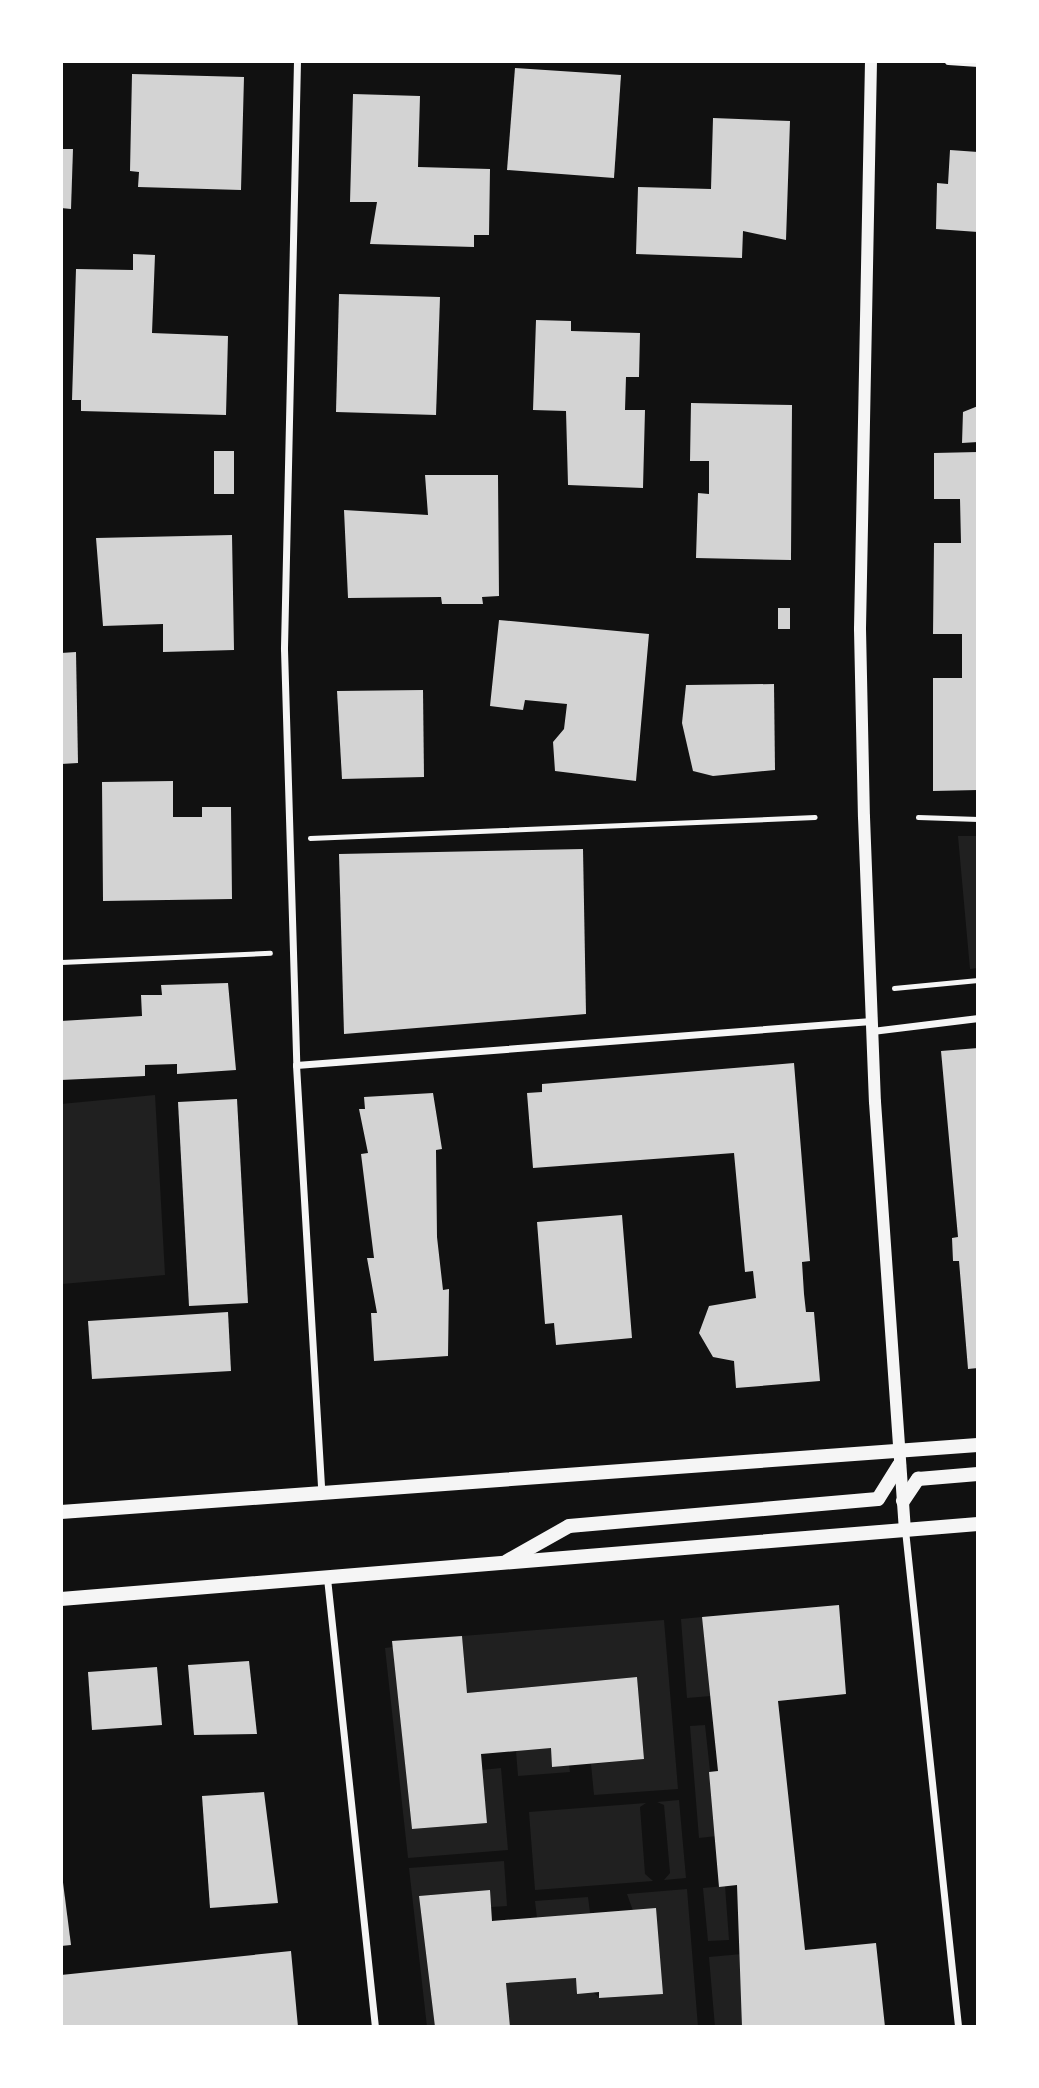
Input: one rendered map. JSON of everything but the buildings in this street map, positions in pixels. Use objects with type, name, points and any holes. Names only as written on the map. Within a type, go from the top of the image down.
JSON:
[{"type":"main road","points":[[61,1512],[978,1445]]},
{"type":"main road","points":[[503,1564],[569,1526],[878,1499],[899,1465]]},
{"type":"main road","points":[[903,1502],[918,1479],[978,1474]]},
{"type":"main road","points":[[61,1599],[978,1524]]},
{"type":"street","points":[[297,61],[284,649],[296,1065],[321,1491]]},
{"type":"street","points":[[871,61],[860,629],[869,990],[899,1465],[958,2027]]},
{"type":"street","points":[[948,61],[978,63]]},
{"type":"street","points":[[296,1065],[978,1018]]},
{"type":"street","points":[[327,1578],[375,2027]]},
{"type":"path","points":[[288,839],[815,817]]},
{"type":"path","points":[[918,817],[978,819]]},
{"type":"path","points":[[61,962],[291,951]]},
{"type":"path","points":[[869,990],[978,980]]},
{"type":"shaded area","points":[[958,836],[978,836],[978,968],[970,969]]},
{"type":"shaded area","points":[[155,1095],[165,1275],[62,1284],[61,1104]]},
{"type":"shaded area","points":[[702,1617],[711,1696],[687,1698],[681,1619]]},
{"type":"shaded area","points":[[664,1620],[678,1789],[594,1795],[591,1764],[644,1759],[637,1677],[467,1693],[462,1636]]},
{"type":"shaded area","points":[[393,1647],[412,1829],[487,1823],[482,1770],[501,1768],[508,1850],[408,1858],[385,1648]]},
{"type":"shaded area","points":[[705,1725],[717,1836],[699,1838],[690,1726]]},
{"type":"shaded area","points":[[551,1748],[552,1767],[569,1765],[570,1772],[518,1776],[516,1751]]},
{"type":"shaded area","points":[[679,1800],[686,1878],[664,1880],[670,1873],[664,1805],[657,1802]]},
{"type":"shaded area","points":[[646,1803],[640,1807],[645,1874],[653,1881],[535,1890],[529,1812]]},
{"type":"shaded area","points":[[504,1861],[507,1906],[491,1907],[489,1890],[419,1896],[435,2027],[427,2027],[409,1868]]},
{"type":"shaded area","points":[[725,1886],[729,1940],[708,1941],[703,1888]]},
{"type":"shaded area","points":[[687,1889],[698,2027],[510,2027],[506,1983],[576,1978],[600,1998],[663,1994],[627,1894]]},
{"type":"shaded area","points":[[588,1897],[590,1913],[537,1918],[535,1901]]},
{"type":"shaded area","points":[[742,1954],[742,2027],[715,2027],[709,1957]]}]
